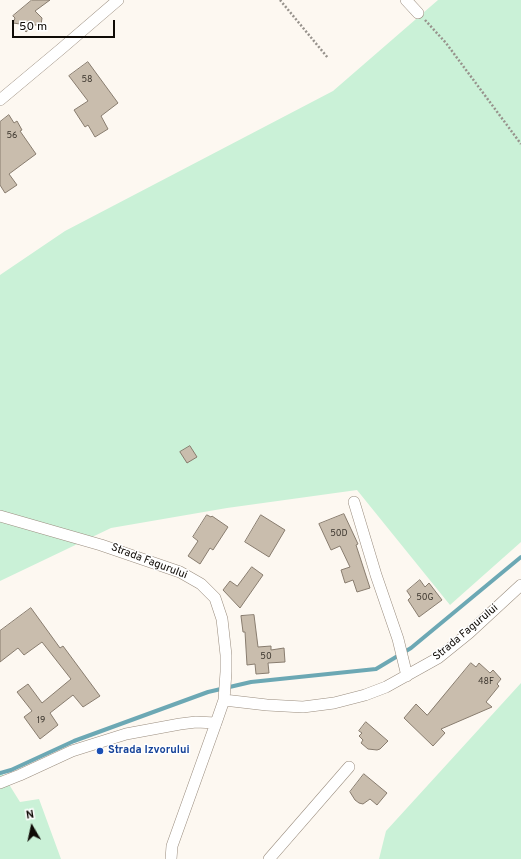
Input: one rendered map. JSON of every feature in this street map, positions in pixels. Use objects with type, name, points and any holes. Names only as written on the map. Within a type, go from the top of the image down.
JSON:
[{"type":"street","points":[[0,100],[61,50],[118,0]]},
{"type":"street","points":[[406,0],[418,12]]},
{"type":"street","points":[[354,502],[400,647],[407,676]]},
{"type":"street","name":"Strada Fagurului","points":[[0,516],[124,552],[180,572],[201,584],[215,598],[222,619],[226,655],[226,681],[224,697],[172,846],[171,859]]},
{"type":"street","name":"Strada Fagurului","points":[[224,697],[267,705],[303,707],[334,703],[365,695],[386,687],[438,658],[521,585]]},
{"type":"street","points":[[0,783],[72,751],[126,734],[196,722],[216,723]]},
{"type":"street","points":[[269,859],[349,767]]},
{"type":"path","points":[[280,0],[328,58]]},
{"type":"path","points":[[418,12],[446,43],[521,144]]},
{"type":"green space","points":[[438,0],[521,0],[521,542],[450,605],[357,490],[227,508],[111,528],[0,581],[0,275],[65,231],[333,91]]},
{"type":"green space","points":[[521,683],[521,859],[379,859],[386,831]]},
{"type":"green space","points":[[0,770],[20,802],[39,799],[61,859],[0,859]]},
{"type":"building","points":[[32,0],[50,0],[35,11],[42,18],[41,25],[34,25],[26,32],[20,24],[13,23],[15,18],[13,16]]},
{"type":"building","points":[[88,62],[118,103],[101,116],[108,129],[95,137],[88,125],[85,127],[74,110],[88,101],[69,76]]},
{"type":"building","points":[[9,115],[14,123],[17,121],[22,130],[20,131],[36,154],[9,174],[17,185],[5,193],[0,185],[0,122]]},
{"type":"building","points":[[190,446],[197,457],[187,463],[180,452]]},
{"type":"building","points":[[344,514],[358,544],[356,545],[370,588],[357,592],[353,580],[345,583],[341,570],[350,567],[340,546],[331,550],[319,524]]},
{"type":"building","points":[[207,515],[212,516],[228,527],[213,550],[210,548],[200,564],[188,556],[198,541],[193,537]]},
{"type":"building","points":[[261,515],[285,530],[269,557],[245,542]]},
{"type":"building","points":[[252,567],[263,575],[240,608],[223,590],[230,581],[237,586]]},
{"type":"building","points":[[420,580],[425,587],[429,583],[442,600],[419,617],[408,600],[411,597],[407,591]]},
{"type":"building","points":[[31,608],[60,648],[63,646],[100,696],[83,707],[73,695],[50,713],[58,725],[40,739],[24,717],[32,711],[17,692],[28,684],[42,703],[71,679],[42,642],[24,655],[18,648],[0,662],[0,631]]},
{"type":"building","points":[[254,615],[258,647],[271,646],[271,650],[284,648],[285,662],[268,663],[269,673],[256,674],[255,664],[247,665],[245,632],[243,632],[241,616]]},
{"type":"building","points":[[471,663],[476,667],[479,663],[490,673],[493,670],[501,679],[497,684],[499,686],[486,702],[492,707],[441,729],[445,733],[433,746],[404,718],[416,704],[427,715]]},
{"type":"building","points":[[366,722],[388,741],[380,749],[368,749],[361,743],[363,740],[359,736],[362,733],[359,731]]},
{"type":"building","points":[[364,774],[387,793],[377,805],[370,799],[363,804],[359,803],[350,792]]},
{"type":"waterway","points":[[0,773],[11,770],[74,741],[208,692],[251,682],[376,669],[411,648],[521,557]]},
{"type":"place","name":"Strada Izvorului","points":[[100,751]]}]
